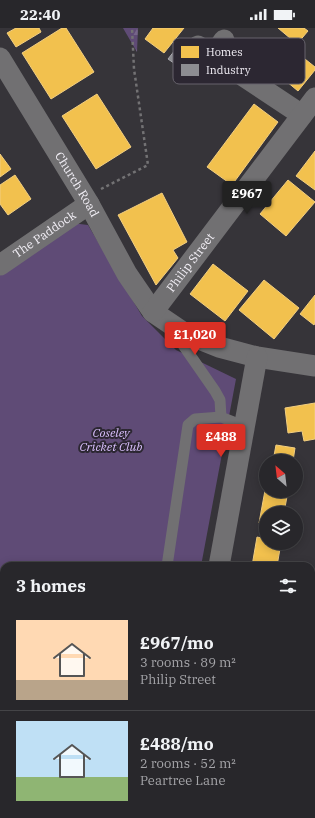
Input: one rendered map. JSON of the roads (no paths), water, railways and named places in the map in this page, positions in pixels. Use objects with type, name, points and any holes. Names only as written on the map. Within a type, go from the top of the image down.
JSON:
[{"type":"street","name":"Church Road","points":[[0,58],[88,204],[127,274],[160,317]]},
{"type":"street","points":[[277,84],[312,104]]},
{"type":"street","name":"Philip Street","points":[[160,317],[312,104]]},
{"type":"street","name":"The Paddock","points":[[0,264],[88,204]]},
{"type":"street","points":[[160,317],[184,333],[219,347],[257,357],[315,366]]},
{"type":"street","points":[[220,562],[257,357]]},
{"type":"lane","points":[[160,317],[215,391],[220,400],[221,417]]},
{"type":"lane","points":[[168,562],[188,425],[195,419],[221,417],[244,426]]},
{"type":"park label","name":"Coseley Cricket Club","points":[[111,440]]}]
